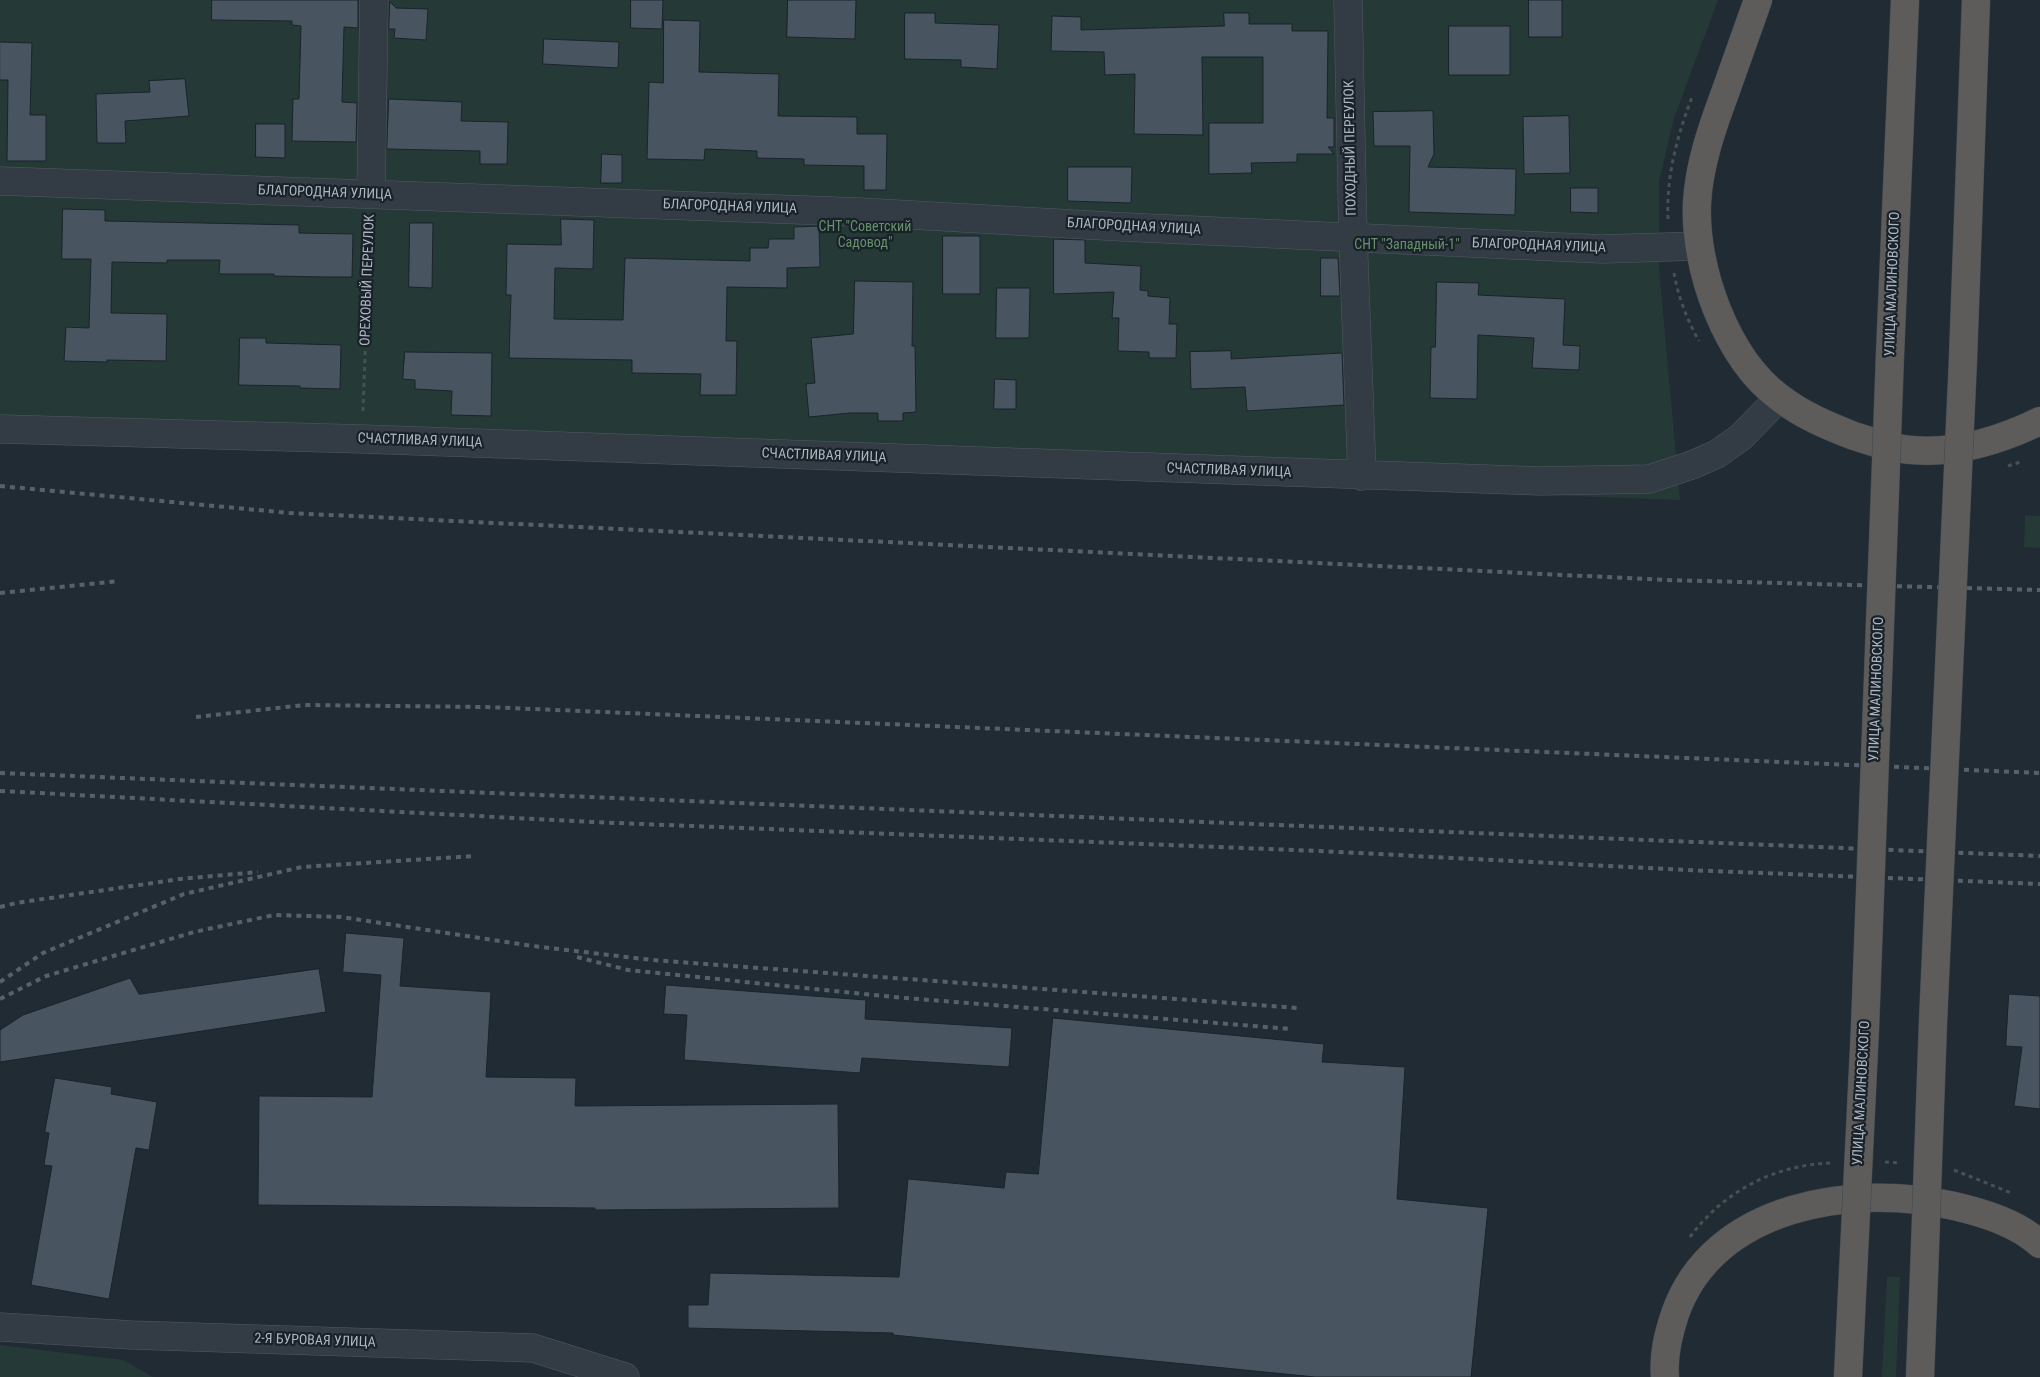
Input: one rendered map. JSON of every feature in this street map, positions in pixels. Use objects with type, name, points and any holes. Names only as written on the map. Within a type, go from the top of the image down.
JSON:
[{"type":"highway","points":[[1758,0],[1713,126],[1702,166],[1697,202],[1699,246],[1712,297],[1731,341],[1754,372],[1779,398],[1811,418],[1840,431],[1876,443],[1912,450],[1951,450],[1988,442],[2040,421]]},
{"type":"highway","name":"УЛИЦА МАЛИНОВСКОГО","points":[[1848,1377],[1866,1028],[1890,355],[1905,0]]},
{"type":"highway","points":[[1920,1377],[1933,1022],[1963,358],[1976,0]]},
{"type":"highway","points":[[1666,1377],[1664,1364],[1668,1333],[1680,1299],[1699,1270],[1726,1243],[1751,1227],[1778,1214],[1811,1205],[1841,1200],[1893,1198],[1935,1202],[1972,1210],[2005,1222],[2031,1236],[2040,1244]]},
{"type":"street","name":"ОРЕХОВЫЙ ПЕРЕУЛОК","points":[[371,194],[374,0]]},
{"type":"street","name":"ПОХОДНЫЙ ПЕРЕУЛОК","points":[[1348,0],[1353,237],[1362,476]]},
{"type":"street","name":"БЛАГОРОДНАЯ УЛИЦА","points":[[0,181],[859,212],[1114,227],[1602,249],[1699,246]]},
{"type":"street","name":"СЧАСТЛИВАЯ УЛИЦА","points":[[0,429],[362,439],[1540,481],[1649,478],[1692,465],[1717,454],[1741,437],[1779,398]]},
{"type":"street","name":"2-Я БУРОВАЯ УЛИЦА","points":[[0,1328],[131,1336],[533,1348],[625,1377]]},
{"type":"path","name":"ОРЕХОВЫЙ ПЕРЕУЛОК","points":[[362,439],[371,194]]},
{"type":"green space","name":"СНТ \"Советский Садовод\"","points":[[0,0],[1718,0],[1674,118],[1659,182],[1659,268],[1680,500],[0,437]]},
{"type":"green space","points":[[2025,515],[2040,516],[2040,548],[2024,547]]},
{"type":"green space","points":[[1887,1277],[1900,1277],[1896,1377],[1882,1377]]},
{"type":"green space","points":[[0,1345],[123,1360],[153,1377],[0,1377]]},
{"type":"building","points":[[212,0],[358,0],[358,28],[344,27],[342,102],[357,103],[356,142],[292,141],[293,99],[299,99],[301,26],[292,25],[292,21],[212,20]]},
{"type":"building","points":[[631,0],[663,0],[662,29],[631,28]]},
{"type":"building","points":[[788,0],[856,0],[855,39],[787,37]]},
{"type":"building","points":[[1529,0],[1562,0],[1562,37],[1529,37]]},
{"type":"building","points":[[390,2],[396,8],[428,9],[426,40],[394,38],[395,29],[389,29]]},
{"type":"building","points":[[905,13],[935,13],[935,23],[999,25],[997,69],[961,67],[961,60],[905,59]]},
{"type":"building","points":[[1224,13],[1249,13],[1249,24],[1292,24],[1292,31],[1328,31],[1327,118],[1334,118],[1334,147],[1328,147],[1334,154],[1297,154],[1297,162],[1251,163],[1252,173],[1209,174],[1209,123],[1263,123],[1263,57],[1202,57],[1203,135],[1134,134],[1135,74],[1105,75],[1104,52],[1051,51],[1052,16],[1081,17],[1081,30],[1224,26]]},
{"type":"building","points":[[664,20],[700,21],[699,72],[779,74],[778,116],[857,117],[857,134],[887,134],[886,190],[864,190],[864,166],[804,165],[804,159],[757,158],[757,151],[705,149],[704,160],[647,159],[649,82],[663,83]]},
{"type":"building","points":[[1449,26],[1510,26],[1510,75],[1449,75]]},
{"type":"building","points":[[544,39],[619,42],[618,68],[543,64]]},
{"type":"building","points":[[0,42],[32,43],[30,115],[46,115],[46,161],[7,161],[8,80],[0,80]]},
{"type":"building","points":[[185,79],[189,116],[125,121],[126,143],[97,143],[96,94],[150,92],[149,81]]},
{"type":"building","points":[[389,99],[462,102],[461,121],[508,122],[507,164],[480,164],[480,151],[387,149]]},
{"type":"building","points":[[1433,111],[1434,154],[1428,167],[1516,169],[1515,215],[1409,212],[1410,146],[1374,146],[1373,112]]},
{"type":"building","points":[[1569,116],[1570,173],[1524,174],[1523,117]]},
{"type":"building","points":[[256,124],[285,124],[285,158],[256,157]]},
{"type":"building","points":[[602,154],[622,155],[622,183],[601,183]]},
{"type":"building","points":[[1068,167],[1132,167],[1131,203],[1068,201]]},
{"type":"building","points":[[1571,188],[1598,188],[1598,213],[1571,212]]},
{"type":"building","points":[[63,209],[105,210],[105,221],[299,225],[299,233],[353,234],[352,277],[219,274],[220,260],[167,260],[167,263],[112,262],[111,313],[167,314],[166,361],[64,361],[66,327],[89,328],[91,259],[62,259]]},
{"type":"building","points":[[561,219],[594,220],[593,269],[555,268],[554,319],[623,320],[625,258],[750,261],[750,248],[768,248],[769,239],[794,239],[794,227],[819,226],[820,267],[787,268],[787,288],[727,287],[726,341],[737,341],[736,395],[700,395],[701,374],[632,373],[632,360],[509,358],[511,295],[506,295],[507,244],[561,245]]},
{"type":"building","points":[[410,223],[433,223],[432,288],[409,287]]},
{"type":"building","points":[[943,236],[980,236],[980,294],[943,294]]},
{"type":"building","points":[[1054,239],[1085,240],[1085,263],[1141,266],[1140,290],[1148,291],[1148,296],[1170,298],[1169,324],[1177,324],[1176,358],[1149,358],[1149,352],[1118,351],[1119,318],[1112,318],[1114,292],[1054,294]]},
{"type":"building","points":[[1321,258],[1338,258],[1340,296],[1321,296]]},
{"type":"building","points":[[855,281],[913,282],[912,346],[915,346],[916,412],[903,413],[903,421],[878,421],[878,413],[850,413],[809,417],[806,384],[815,383],[811,338],[853,334]]},
{"type":"building","points":[[1437,282],[1479,283],[1478,295],[1565,299],[1563,345],[1580,346],[1579,370],[1532,368],[1534,338],[1478,335],[1477,399],[1430,398],[1431,347],[1435,347]]},
{"type":"building","points":[[997,288],[1030,288],[1029,338],[996,338]]},
{"type":"building","points":[[240,338],[266,338],[266,343],[341,345],[340,389],[239,385]]},
{"type":"building","points":[[1231,351],[1231,359],[1342,353],[1344,405],[1247,411],[1245,387],[1191,389],[1190,352]]},
{"type":"building","points":[[405,352],[492,353],[491,416],[451,415],[452,391],[415,389],[415,380],[403,379]]},
{"type":"building","points":[[995,379],[1016,380],[1016,409],[994,409]]},
{"type":"building","points":[[346,933],[404,938],[400,986],[491,992],[486,1077],[576,1078],[575,1106],[838,1104],[839,1208],[595,1210],[595,1208],[258,1205],[259,1096],[372,1097],[381,975],[343,972]]},
{"type":"building","points":[[319,969],[326,1012],[0,1062],[0,1030],[23,1015],[130,978],[139,994]]},
{"type":"building","points":[[666,985],[866,1000],[865,1019],[1012,1028],[1009,1067],[862,1058],[860,1073],[684,1060],[687,1015],[664,1014]]},
{"type":"building","points":[[2009,994],[2040,996],[2040,1109],[2014,1106],[2022,1047],[2006,1046]]},
{"type":"building","points":[[1053,1018],[1324,1044],[1322,1062],[1405,1067],[1397,1199],[1488,1208],[1471,1377],[1315,1377],[893,1335],[893,1333],[688,1328],[688,1305],[708,1305],[710,1273],[899,1277],[908,1179],[1004,1188],[1006,1172],[1038,1174]]},
{"type":"building","points":[[55,1078],[112,1087],[111,1094],[157,1102],[149,1150],[136,1148],[109,1299],[31,1285],[52,1166],[44,1165],[49,1133],[45,1132]]},
{"type":"railway","points":[[0,486],[290,513],[1667,580],[2040,590]]},
{"type":"railway","points":[[0,593],[119,581]]},
{"type":"railway","points":[[196,717],[304,705],[486,707],[2040,773]]},
{"type":"railway","points":[[0,773],[2040,856]]},
{"type":"railway","points":[[0,791],[592,822],[1319,851],[1687,870],[2040,884]]},
{"type":"railway","points":[[0,982],[43,953],[184,894],[302,867],[474,856]]},
{"type":"railway","points":[[0,907],[180,879],[258,872]]},
{"type":"railway","points":[[0,999],[46,976],[194,932],[274,915],[341,917],[533,946],[652,960],[1298,1008]]},
{"type":"railway","points":[[577,957],[628,970],[893,997],[1291,1029]]},
{"type":"park label","name":"СНТ \"Западный-1\"","points":[[1407,245]]}]
